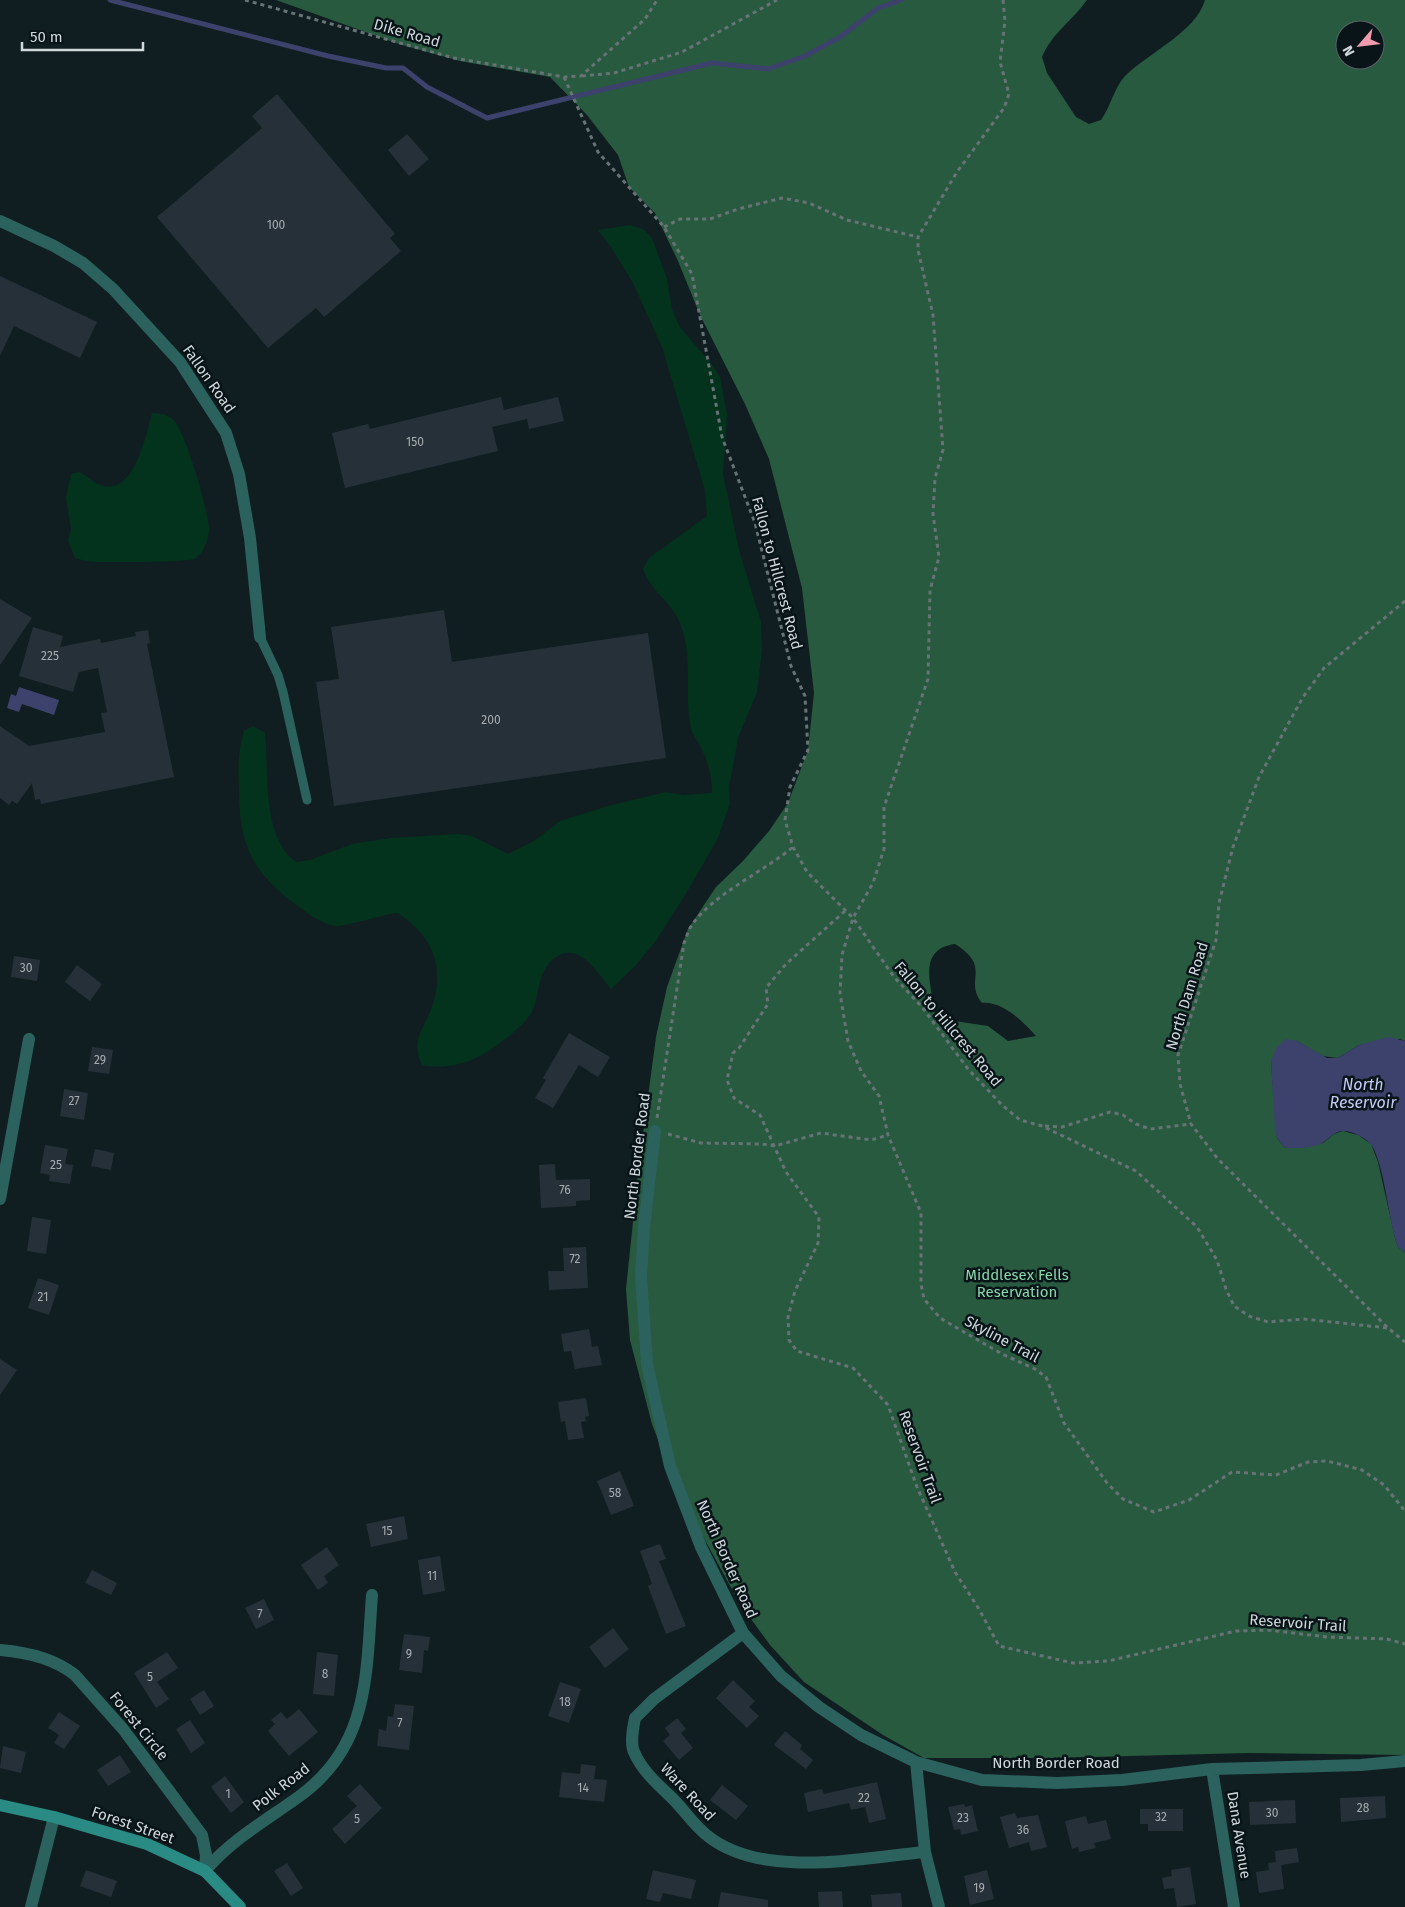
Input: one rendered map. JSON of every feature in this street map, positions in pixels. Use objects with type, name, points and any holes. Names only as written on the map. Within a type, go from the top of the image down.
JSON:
[{"type":"main road","name":"Forest Street","points":[[0,1805],[147,1844],[205,1871],[240,1907]]},
{"type":"street","name":"Fallon Road","points":[[0,221],[54,246],[83,263],[112,289],[180,362],[226,433],[239,474],[255,574],[260,637]]},
{"type":"street","points":[[0,1199],[29,1039]]},
{"type":"street","name":"North Border Road","points":[[655,1131],[644,1228],[641,1276],[647,1364],[670,1466],[701,1547],[743,1633],[781,1676],[819,1707],[861,1735],[916,1762],[982,1780],[1057,1783],[1159,1776],[1212,1768],[1361,1765],[1405,1762]]},
{"type":"street","name":"Polk Road","points":[[205,1871],[227,1846],[310,1788],[340,1756],[348,1742],[362,1705],[372,1595]]},
{"type":"street","name":"Ware Road","points":[[743,1633],[654,1699],[635,1718],[633,1751],[654,1781],[677,1802],[692,1823],[711,1839],[736,1852],[794,1864],[924,1852]]},
{"type":"street","name":"Forest Circle","points":[[0,1650],[49,1660],[66,1668],[75,1675],[123,1730],[202,1835],[206,1855],[205,1871]]},
{"type":"street","points":[[916,1762],[924,1852],[939,1907]]},
{"type":"street","name":"Dana Avenue","points":[[1212,1768],[1234,1907]]},
{"type":"street","points":[[31,1907],[54,1818]]},
{"type":"lane","points":[[260,637],[284,692],[307,800]]},
{"type":"path","name":"Dike Road","points":[[245,0],[454,58],[564,78]]},
{"type":"path","points":[[581,76],[645,19],[657,0]]},
{"type":"path","points":[[564,78],[614,73],[682,52],[777,0]]},
{"type":"path","points":[[664,227],[680,219],[710,219],[738,209],[782,198],[810,203],[847,220],[918,237],[962,166],[1004,108],[1009,94],[1000,62],[1005,21],[1003,0]]},
{"type":"path","name":"Fallon to Hillcrest Road","points":[[564,78],[598,152],[664,227],[692,274],[722,437],[755,523],[790,666],[805,696],[808,750],[790,786],[785,820],[792,847],[807,872],[845,911]]},
{"type":"path","name":"Skyline Trail","points":[[918,237],[918,250],[933,315],[943,450],[935,478],[934,514],[939,557],[930,590],[928,678],[884,807],[884,850],[872,883],[853,918],[842,955],[840,993],[848,1041],[861,1071],[879,1096],[888,1135],[921,1213],[921,1275],[924,1299],[940,1318],[1002,1354],[1046,1376],[1064,1423],[1107,1483],[1123,1499],[1154,1512],[1189,1500],[1232,1472],[1276,1475],[1308,1462],[1327,1461],[1362,1470],[1384,1485],[1405,1511]]},
{"type":"path","name":"North Dam Road","points":[[1405,601],[1324,668],[1303,697],[1259,777],[1233,847],[1219,903],[1216,940],[1178,1055],[1180,1084],[1191,1124],[1218,1159],[1388,1328],[1405,1342]]},
{"type":"path","name":"North Border Road","points":[[655,1131],[684,943],[691,925],[714,902],[774,863],[792,847]]},
{"type":"path","points":[[845,911],[853,918]]},
{"type":"path","name":"Reservoir Trail","points":[[845,911],[786,964],[766,988],[768,1004],[763,1015],[739,1048],[733,1053],[727,1080],[734,1098],[760,1115],[786,1172],[819,1217],[818,1243],[795,1291],[788,1317],[789,1340],[797,1351],[853,1368],[888,1405],[917,1487],[956,1572],[999,1646],[1073,1662],[1108,1661],[1236,1630],[1268,1630],[1326,1637],[1387,1639],[1405,1644]]},
{"type":"path","name":"Fallon to Hillcrest Road","points":[[853,918],[877,956],[922,1007],[968,1069],[1002,1105],[1020,1120],[1042,1126],[1136,1170],[1197,1227],[1217,1260],[1226,1289],[1234,1306],[1249,1316],[1268,1322],[1304,1318],[1388,1328]]},
{"type":"path","name":"Fallon to Hillcrest Road","points":[[1042,1126],[1062,1127],[1110,1112],[1123,1115],[1136,1124],[1150,1129],[1191,1124]]},
{"type":"path","points":[[655,1131],[701,1143],[775,1146],[821,1133],[871,1140],[888,1135]]},
{"type":"green space","name":"Middlesex Fells Reservation","points":[[276,0],[1087,0],[1051,41],[1042,57],[1047,73],[1076,117],[1089,124],[1101,120],[1125,76],[1182,32],[1200,12],[1205,0],[1405,0],[1405,1041],[1400,1039],[1359,1045],[1338,1058],[1322,1056],[1297,1041],[1271,1062],[1277,1138],[1285,1148],[1323,1143],[1334,1134],[1343,1131],[1358,1135],[1371,1144],[1378,1162],[1395,1238],[1398,1247],[1405,1253],[1405,1755],[1247,1753],[1052,1758],[924,1758],[883,1735],[804,1682],[770,1645],[740,1604],[678,1491],[652,1424],[630,1340],[626,1289],[639,1164],[656,1037],[667,987],[688,929],[716,887],[743,861],[769,831],[788,803],[808,750],[814,693],[802,588],[769,459],[745,404],[700,315],[678,261],[655,213],[629,187],[618,155],[587,115],[550,77],[460,61],[399,44]],"holes":[[[955,944],[973,960],[976,974],[975,987],[982,1003],[990,1003],[1005,1009],[1019,1019],[1036,1036],[1008,1041],[988,1026],[941,1019],[935,1014],[929,971],[931,961],[935,953],[943,947]]]},
{"type":"green space","points":[[630,225],[643,229],[652,238],[667,279],[672,309],[679,326],[720,377],[727,415],[723,474],[739,550],[761,622],[762,650],[757,692],[738,738],[729,788],[730,803],[718,838],[687,892],[655,942],[635,966],[611,989],[589,962],[582,957],[567,953],[559,955],[544,970],[530,1015],[512,1034],[496,1046],[466,1062],[445,1066],[422,1065],[417,1049],[419,1035],[432,1007],[437,978],[433,953],[427,942],[410,922],[398,913],[340,926],[324,923],[295,904],[267,879],[250,853],[241,824],[239,766],[242,738],[244,731],[253,726],[265,733],[267,783],[272,820],[277,836],[285,851],[296,862],[310,860],[352,844],[391,838],[457,834],[472,836],[508,854],[534,841],[560,821],[608,806],[666,792],[683,795],[712,793],[711,777],[707,762],[691,728],[686,646],[683,632],[674,612],[650,583],[643,569],[649,558],[707,516],[705,490],[662,347],[633,283],[598,230]]},
{"type":"green space","points":[[152,413],[163,414],[173,420],[184,439],[205,508],[209,531],[207,542],[199,555],[190,560],[97,562],[75,558],[68,541],[71,529],[66,498],[71,474],[79,472],[98,484],[110,486],[121,483],[136,463]]},
{"type":"water","points":[[19,687],[59,700],[54,715],[22,704],[19,712],[7,708],[11,694],[16,696]]},
{"type":"water","name":"North Reservoir","points":[[1388,1037],[1405,1041],[1405,1253],[1398,1247],[1395,1238],[1380,1165],[1370,1143],[1354,1133],[1342,1131],[1317,1145],[1304,1148],[1285,1148],[1277,1138],[1275,1129],[1271,1062],[1276,1048],[1286,1039],[1297,1041],[1327,1058],[1338,1058],[1359,1045]]},
{"type":"building","points":[[277,94],[395,234],[390,238],[401,251],[324,317],[316,308],[268,348],[157,217],[262,128],[252,116]]},
{"type":"building","points":[[407,134],[429,159],[409,176],[388,150]]},
{"type":"building","points":[[0,276],[97,322],[80,358],[14,326],[0,356]]},
{"type":"building","points":[[501,397],[504,410],[558,397],[564,421],[529,429],[527,419],[492,427],[498,451],[345,488],[332,433],[368,424],[370,429]]},
{"type":"building","points":[[0,599],[32,618],[0,665]]},
{"type":"building","points":[[444,610],[452,662],[648,633],[666,758],[334,806],[316,682],[339,679],[331,627]]},
{"type":"building","points":[[33,627],[63,636],[60,647],[100,639],[101,643],[136,636],[135,632],[148,630],[150,643],[147,644],[174,777],[41,804],[40,799],[35,800],[32,783],[17,804],[12,801],[9,805],[0,798],[0,726],[29,746],[105,732],[101,713],[107,712],[98,668],[79,672],[73,692],[19,676]]},
{"type":"building","points":[[14,956],[40,960],[37,981],[11,977]]},
{"type":"building","points":[[77,965],[102,984],[90,1001],[65,982]]},
{"type":"building","points":[[569,1033],[610,1057],[598,1077],[579,1065],[553,1108],[535,1098],[546,1080],[543,1078]]},
{"type":"building","points":[[92,1047],[113,1050],[109,1074],[88,1071]]},
{"type":"building","points":[[64,1089],[88,1093],[84,1120],[60,1116]]},
{"type":"building","points":[[45,1145],[68,1149],[65,1164],[73,1165],[70,1184],[49,1181],[50,1175],[40,1173]]},
{"type":"building","points":[[95,1149],[114,1153],[111,1170],[91,1166]]},
{"type":"building","points":[[555,1164],[556,1180],[590,1179],[590,1200],[576,1201],[576,1206],[541,1208],[539,1165]]},
{"type":"building","points":[[32,1217],[51,1220],[46,1254],[27,1251]]},
{"type":"building","points":[[586,1247],[588,1288],[549,1290],[548,1271],[564,1271],[563,1248]]},
{"type":"building","points":[[38,1278],[59,1285],[49,1315],[28,1308]]},
{"type":"building","points":[[589,1329],[592,1347],[598,1346],[602,1365],[575,1369],[571,1351],[564,1352],[561,1334]]},
{"type":"building","points":[[0,1359],[17,1370],[0,1395]]},
{"type":"building","points":[[586,1398],[589,1416],[585,1417],[586,1421],[581,1422],[584,1438],[568,1440],[565,1421],[561,1422],[558,1402]]},
{"type":"building","points":[[620,1471],[634,1506],[611,1515],[597,1481]]},
{"type":"building","points":[[404,1516],[408,1539],[371,1547],[366,1524]]},
{"type":"building","points":[[660,1544],[666,1559],[659,1561],[686,1626],[666,1634],[648,1586],[652,1584],[640,1551]]},
{"type":"building","points":[[327,1547],[339,1565],[324,1576],[328,1583],[318,1590],[301,1565]]},
{"type":"building","points":[[440,1556],[445,1591],[423,1595],[418,1560]]},
{"type":"building","points":[[92,1570],[117,1583],[111,1595],[85,1583]]},
{"type":"building","points":[[264,1599],[274,1620],[256,1629],[245,1608]]},
{"type":"building","points":[[613,1628],[629,1649],[605,1668],[589,1647]]},
{"type":"building","points":[[404,1634],[430,1637],[428,1651],[424,1650],[422,1673],[399,1670]]},
{"type":"building","points":[[167,1652],[178,1668],[157,1682],[169,1699],[156,1708],[134,1673]]},
{"type":"building","points":[[317,1652],[338,1655],[334,1696],[313,1694]]},
{"type":"building","points":[[733,1680],[755,1701],[749,1707],[759,1716],[747,1728],[716,1698]]},
{"type":"building","points":[[560,1682],[581,1689],[569,1723],[548,1716]]},
{"type":"building","points":[[204,1690],[214,1706],[200,1715],[190,1699]]},
{"type":"building","points":[[395,1704],[414,1706],[409,1750],[377,1746],[379,1729],[386,1731],[388,1716],[393,1717]]},
{"type":"building","points":[[299,1709],[318,1732],[289,1756],[268,1731],[275,1724],[271,1720],[281,1712],[287,1719]]},
{"type":"building","points":[[59,1712],[80,1726],[64,1749],[54,1743],[59,1735],[48,1728]]},
{"type":"building","points":[[677,1718],[686,1729],[681,1733],[693,1748],[679,1760],[663,1741],[670,1735],[665,1728]]},
{"type":"building","points":[[190,1720],[205,1743],[191,1753],[176,1729]]},
{"type":"building","points":[[785,1731],[802,1745],[800,1749],[813,1760],[806,1769],[774,1745]]},
{"type":"building","points":[[3,1746],[26,1752],[21,1773],[0,1768]]},
{"type":"building","points":[[120,1755],[131,1772],[108,1786],[97,1770]]},
{"type":"building","points":[[581,1764],[596,1766],[594,1779],[607,1780],[604,1802],[559,1797],[562,1772],[580,1774]]},
{"type":"building","points":[[225,1776],[244,1802],[231,1813],[211,1787]]},
{"type":"building","points":[[877,1782],[886,1819],[869,1823],[865,1807],[851,1810],[849,1803],[808,1812],[804,1793],[822,1789],[824,1794]]},
{"type":"building","points":[[360,1784],[382,1808],[345,1844],[332,1829],[357,1806],[347,1796]]},
{"type":"building","points":[[722,1785],[748,1806],[736,1820],[710,1800]]},
{"type":"building","points":[[1385,1796],[1386,1818],[1341,1822],[1340,1798]]},
{"type":"building","points":[[1295,1800],[1296,1823],[1250,1825],[1249,1802]]},
{"type":"building","points":[[964,1804],[965,1807],[972,1805],[978,1831],[961,1835],[960,1829],[954,1830],[948,1807]]},
{"type":"building","points":[[1140,1809],[1183,1809],[1183,1831],[1148,1831],[1148,1824],[1140,1824]]},
{"type":"building","points":[[1015,1813],[1017,1818],[1038,1815],[1047,1847],[1031,1851],[1029,1842],[1009,1848],[1000,1817]]},
{"type":"building","points":[[1086,1816],[1088,1824],[1106,1820],[1111,1839],[1094,1843],[1096,1848],[1079,1852],[1078,1847],[1072,1849],[1065,1821]]},
{"type":"building","points":[[1297,1848],[1299,1862],[1281,1865],[1284,1889],[1259,1893],[1256,1872],[1269,1870],[1268,1863],[1276,1862],[1275,1851]]},
{"type":"building","points":[[287,1863],[303,1888],[291,1896],[274,1871]]},
{"type":"building","points":[[1190,1867],[1196,1904],[1177,1907],[1174,1888],[1164,1889],[1162,1878],[1172,1876],[1171,1870]]},
{"type":"building","points":[[86,1870],[117,1881],[111,1897],[80,1886]]},
{"type":"building","points":[[653,1870],[696,1880],[691,1899],[663,1893],[660,1902],[646,1899]]},
{"type":"building","points":[[987,1870],[994,1899],[970,1905],[964,1876]]},
{"type":"building","points":[[842,1891],[843,1907],[819,1907],[818,1892]]},
{"type":"building","points":[[721,1892],[768,1900],[768,1907],[718,1907]]},
{"type":"building","points":[[901,1893],[902,1907],[872,1907],[871,1895]]},
{"type":"waterway","points":[[110,0],[328,56],[386,68],[403,68],[427,87],[487,118],[712,63],[768,69],[805,56],[840,37],[878,8],[901,0]]}]
